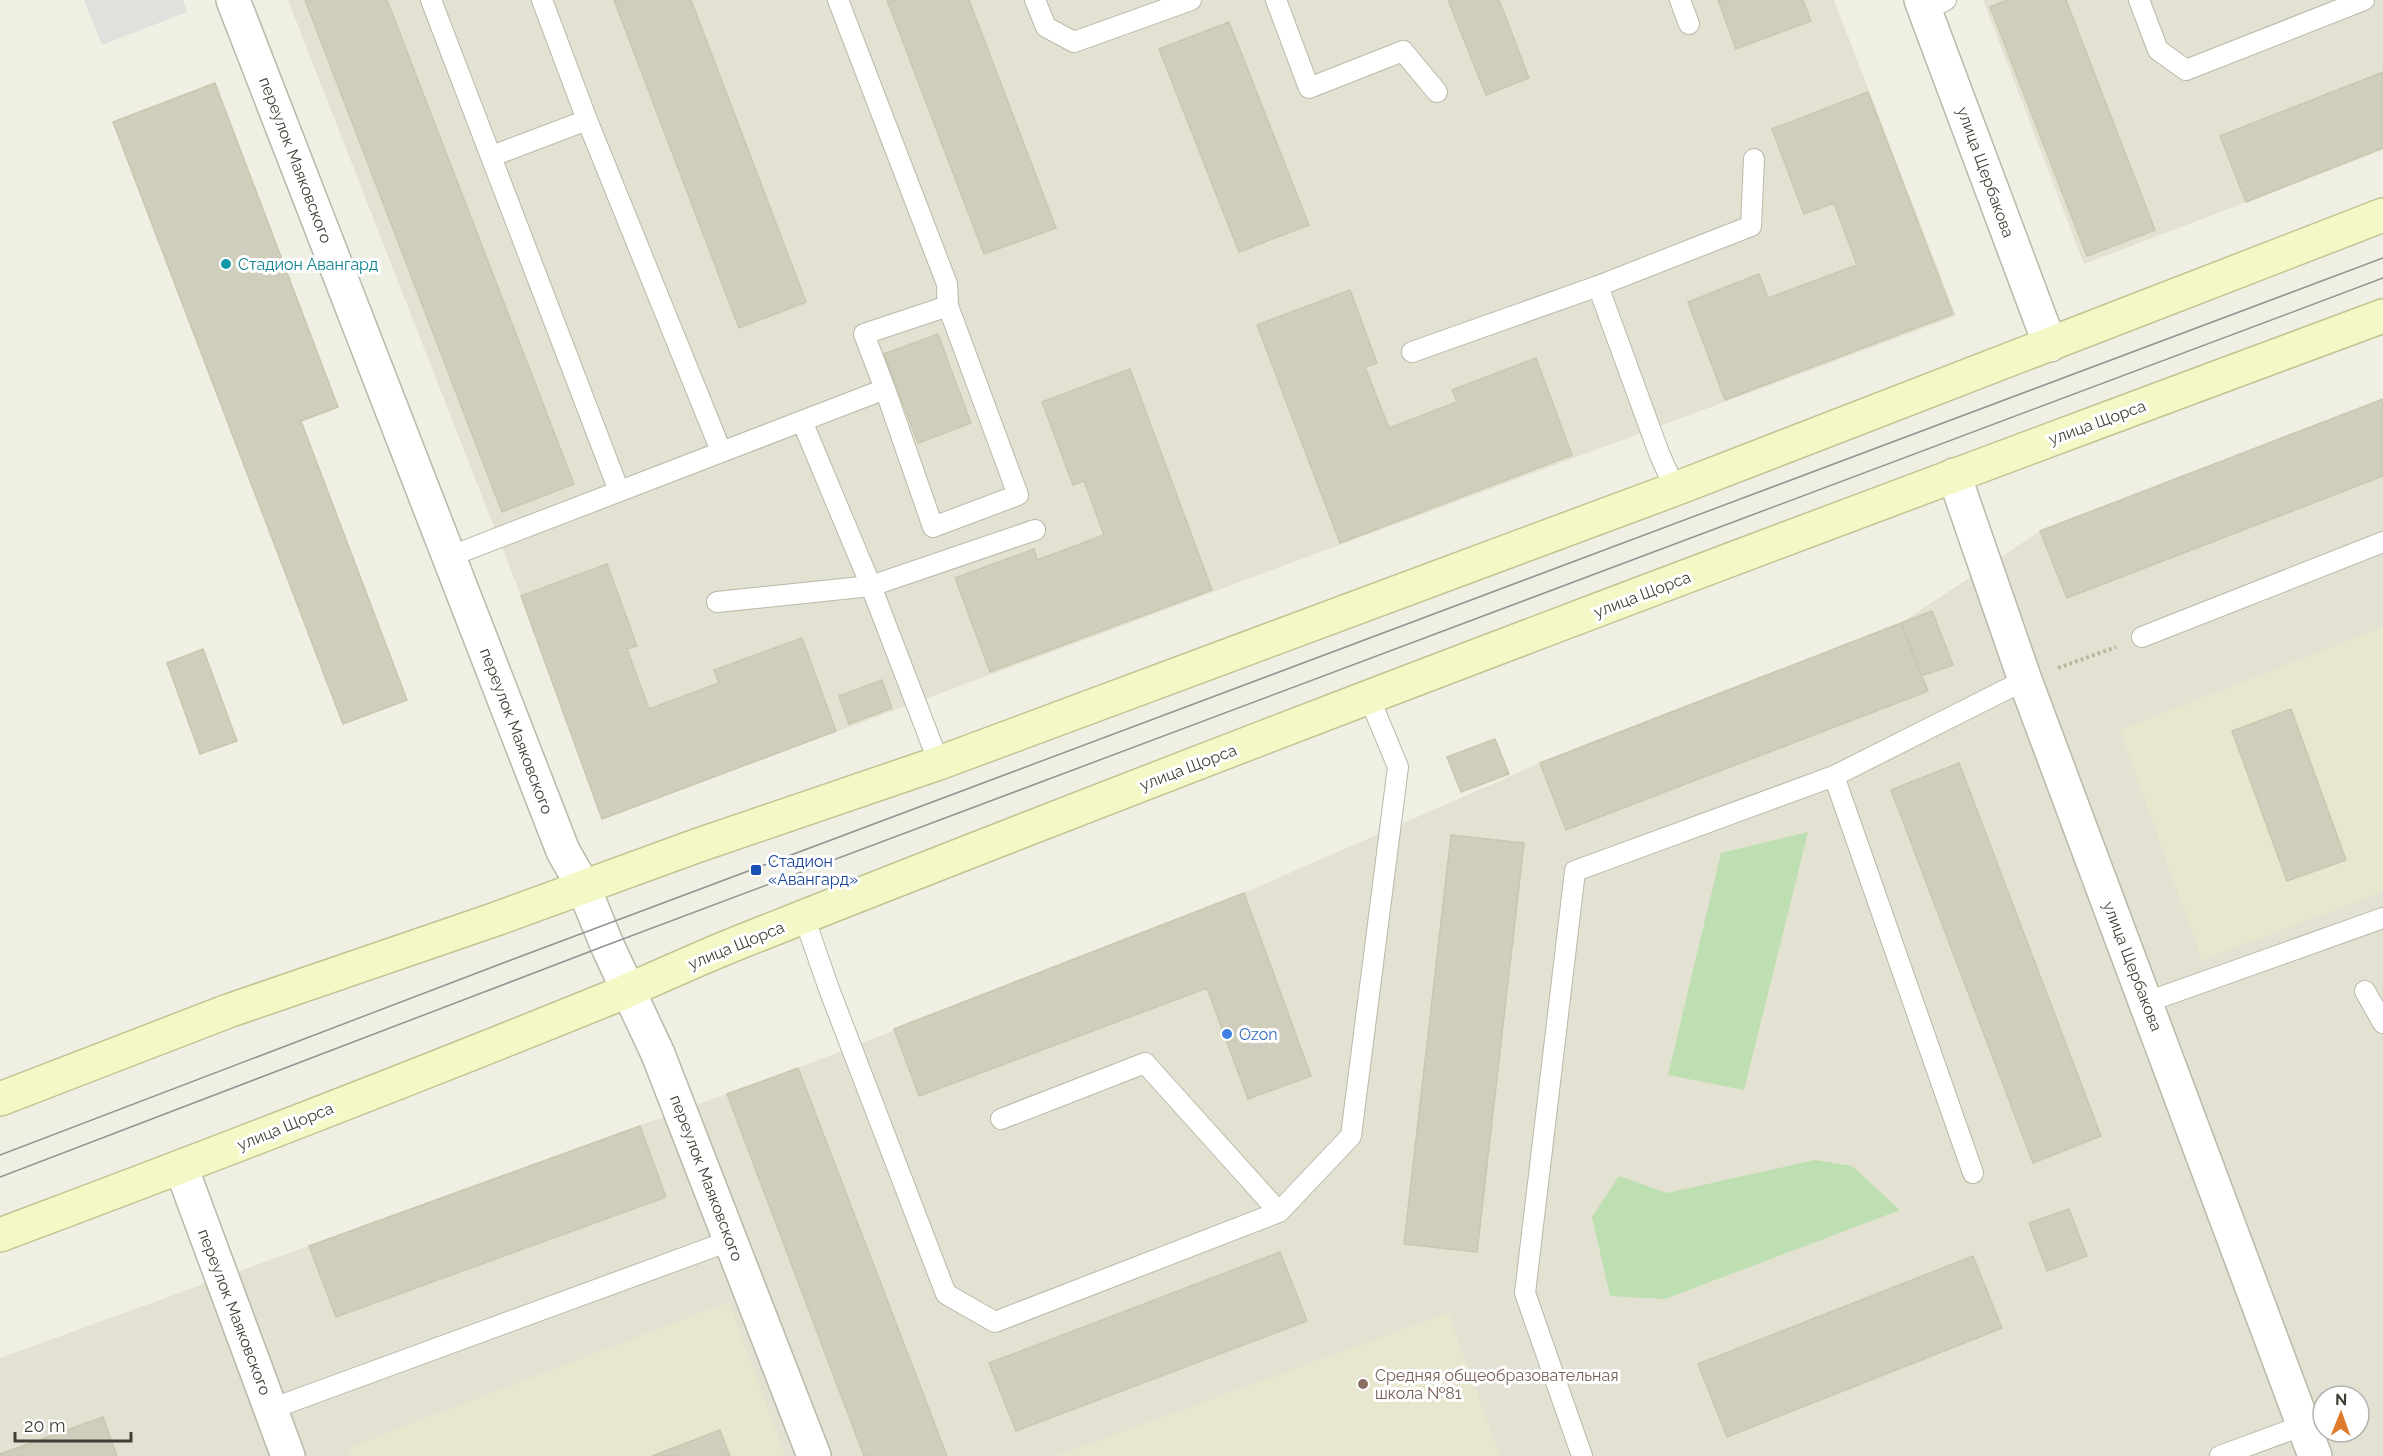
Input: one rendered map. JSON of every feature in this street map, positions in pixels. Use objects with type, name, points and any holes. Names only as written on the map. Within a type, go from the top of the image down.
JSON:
[{"type":"main road","points":[[0,1099],[228,1011],[939,763],[1675,489],[2383,215]]},
{"type":"main road","name":"улица Щорса","points":[[0,1235],[181,1167],[629,990],[733,944],[1369,697],[2383,316]]},
{"type":"street","name":"переулок Маяковского","points":[[233,0],[451,556],[563,851],[584,886],[607,945],[658,1054],[814,1456]]},
{"type":"street","name":"улица Щербакова","points":[[1931,4],[2050,345]]},
{"type":"street","name":"улица Щербакова","points":[[1954,476],[2025,680],[2315,1456]]},
{"type":"street","name":"переулок Маяковского","points":[[181,1167],[288,1456]]},
{"type":"lane","points":[[431,0],[619,491]]},
{"type":"lane","points":[[542,0],[587,120],[721,451]]},
{"type":"lane","points":[[838,0],[947,284],[948,306],[1018,495],[933,527],[864,334],[948,306]]},
{"type":"lane","points":[[1035,0],[1046,27],[1074,42],[1191,0]]},
{"type":"lane","points":[[1276,0],[1310,88],[1403,51],[1437,92]]},
{"type":"lane","points":[[1680,0],[1689,24]]},
{"type":"lane","points":[[2139,0],[2158,50],[2186,70],[2364,0]]},
{"type":"lane","points":[[492,156],[587,120]]},
{"type":"lane","points":[[1412,352],[1598,286],[1751,226],[1754,159]]},
{"type":"lane","points":[[1598,286],[1659,453],[1675,489]]},
{"type":"lane","points":[[451,556],[885,389]]},
{"type":"lane","points":[[802,421],[872,586],[939,763]]},
{"type":"lane","points":[[717,602],[872,586],[1035,530]]},
{"type":"lane","points":[[2142,637],[2383,542]]},
{"type":"lane","points":[[1582,1456],[1524,1293],[1575,871],[1834,776],[2025,680]]},
{"type":"lane","points":[[804,917],[829,989],[946,1294],[995,1322],[1279,1212],[1351,1136],[1398,767],[1369,697]]},
{"type":"lane","points":[[1834,776],[1973,1173]]},
{"type":"lane","points":[[2147,1002],[2383,918]]},
{"type":"lane","points":[[2365,991],[2383,1023]]},
{"type":"lane","points":[[1001,1119],[1146,1063],[1279,1212]]},
{"type":"lane","points":[[271,1408],[732,1240]]},
{"type":"lane","points":[[2220,1456],[2304,1425]]},
{"type":"path","points":[[2025,680],[2142,637]]},
{"type":"shaded area","points":[[84,0],[183,0],[187,12],[102,45]]},
{"type":"shaded area","points":[[288,0],[1834,0],[1956,316],[602,819],[521,596]]},
{"type":"shaded area","points":[[1983,0],[2383,0],[2383,150],[2084,264]]},
{"type":"shaded area","points":[[2383,399],[2383,1456],[0,1456],[0,1358],[798,1068],[1244,893],[1540,763],[1901,623],[2040,531]]},
{"type":"shaded area","points":[[2383,627],[2383,892],[2202,960],[2120,730]]},
{"type":"shaded area","points":[[729,1302],[785,1456],[352,1456],[348,1448]]},
{"type":"shaded area","name":"Средняя общеобразовательная школа №81","points":[[1448,1313],[1500,1456],[1056,1456]]},
{"type":"green space","points":[[1808,832],[1744,1090],[1668,1075],[1721,853]]},
{"type":"green space","points":[[1815,1160],[1852,1166],[1900,1210],[1665,1299],[1610,1296],[1592,1217],[1619,1176],[1667,1193]]},
{"type":"building","points":[[305,0],[387,0],[574,484],[502,512]]},
{"type":"building","points":[[614,0],[691,0],[806,302],[739,328]]},
{"type":"building","points":[[887,0],[969,0],[1056,228],[984,254]]},
{"type":"building","points":[[1448,0],[1499,0],[1529,78],[1486,95]]},
{"type":"building","points":[[1718,0],[1803,0],[1811,21],[1736,49]]},
{"type":"building","points":[[2007,0],[2066,0],[2155,230],[2087,256],[1990,7]]},
{"type":"building","points":[[1229,22],[1309,225],[1239,252],[1159,49]]},
{"type":"building","points":[[2383,72],[2383,148],[2246,202],[2220,136]]},
{"type":"building","name":"Стадион Авангард","points":[[215,83],[338,407],[301,421],[407,700],[343,724],[113,122]]},
{"type":"building","points":[[1868,92],[1953,314],[1725,400],[1688,302],[1759,274],[1768,298],[1857,265],[1834,203],[1804,214],[1772,129]]},
{"type":"building","points":[[1350,290],[1377,363],[1365,367],[1389,428],[1457,402],[1452,390],[1536,358],[1572,455],[1340,543],[1257,325]]},
{"type":"building","points":[[938,334],[971,423],[918,443],[884,354]]},
{"type":"building","points":[[1130,369],[1212,590],[990,672],[955,578],[1034,549],[1037,560],[1104,535],[1084,481],[1073,485],[1042,402]]},
{"type":"building","points":[[2383,399],[2383,476],[2067,598],[2040,531]]},
{"type":"building","points":[[607,564],[637,646],[627,649],[649,709],[719,683],[714,670],[802,638],[836,731],[602,819],[521,596]]},
{"type":"building","points":[[1932,611],[1953,665],[1921,676],[1901,623]]},
{"type":"building","points":[[1901,623],[1928,691],[1566,830],[1540,763]]},
{"type":"building","points":[[203,649],[237,741],[200,754],[167,663]]},
{"type":"building","points":[[882,680],[892,708],[849,724],[839,696]]},
{"type":"building","points":[[2291,709],[2346,860],[2287,881],[2232,731]]},
{"type":"building","points":[[1495,739],[1509,774],[1461,792],[1447,757]]},
{"type":"building","points":[[1959,763],[2101,1136],[2033,1163],[1891,790]]},
{"type":"building","points":[[1451,835],[1524,843],[1477,1252],[1404,1244]]},
{"type":"building","points":[[1244,893],[1311,1076],[1248,1099],[1207,988],[919,1096],[894,1029]]},
{"type":"building","points":[[798,1068],[947,1456],[864,1456],[727,1094]]},
{"type":"building","points":[[640,1126],[666,1197],[336,1317],[309,1246]]},
{"type":"building","points":[[2069,1209],[2087,1256],[2047,1271],[2029,1223]]},
{"type":"building","points":[[1280,1252],[1307,1321],[1016,1431],[989,1363]]},
{"type":"building","points":[[1973,1256],[2002,1328],[1727,1437],[1698,1364]]},
{"type":"building","points":[[103,1417],[117,1456],[0,1456],[0,1454]]},
{"type":"building","points":[[720,1430],[730,1456],[652,1456]]},
{"type":"tram line","points":[[0,1155],[511,960],[2383,258]]},
{"type":"tram line","points":[[0,1177],[607,945],[2383,278]]},
{"type":"place","name":"Стадион Авангард","points":[[226,264]]},
{"type":"place","name":"Стадион «Авангард»","points":[[756,870]]},
{"type":"place","name":"Ozon","points":[[1227,1034]]},
{"type":"place","name":"Средняя общеобразовательная школа №81","points":[[1363,1384]]}]
